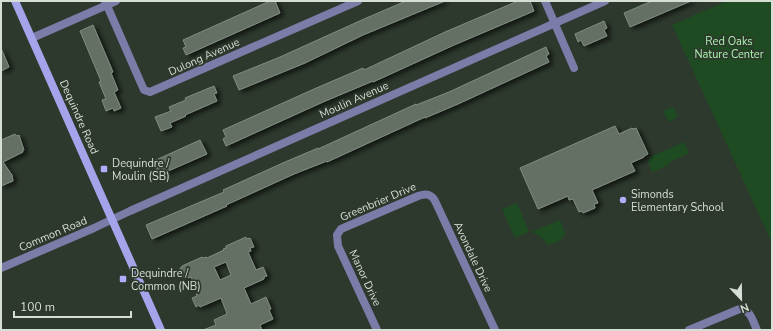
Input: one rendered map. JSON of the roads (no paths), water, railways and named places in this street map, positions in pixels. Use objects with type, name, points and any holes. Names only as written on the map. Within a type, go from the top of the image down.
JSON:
[{"type":"main road","name":"Dequindre Road","points":[[15,1],[161,330]]},
{"type":"street","points":[[32,38],[106,3],[116,1]]},
{"type":"street","name":"Dulong Avenue","points":[[106,3],[144,90],[150,92],[358,1]]},
{"type":"street","points":[[545,1],[574,68]]},
{"type":"street","name":"Moulin Avenue","points":[[112,219],[605,1]]},
{"type":"street","name":"Greenbrier Drive","points":[[337,235],[341,229],[418,196],[429,194]]},
{"type":"street","name":"Avondale Drive","points":[[429,194],[436,203],[495,330]]},
{"type":"street","name":"Common Road","points":[[1,268],[112,219]]},
{"type":"street","name":"Manor Drive","points":[[337,235],[338,246],[377,330]]},
{"type":"street","points":[[689,330],[742,308],[749,314],[757,330]]},
{"type":"place","name":"Dequindre / Moulin (SB)","points":[[104,169]]},
{"type":"place","name":"Simonds Elementary School","points":[[623,200]]},
{"type":"place","name":"Dequindre / Common (NB)","points":[[123,279]]},
{"type":"park label","name":"Red Oaks Nature Center","points":[[729,47]]}]
